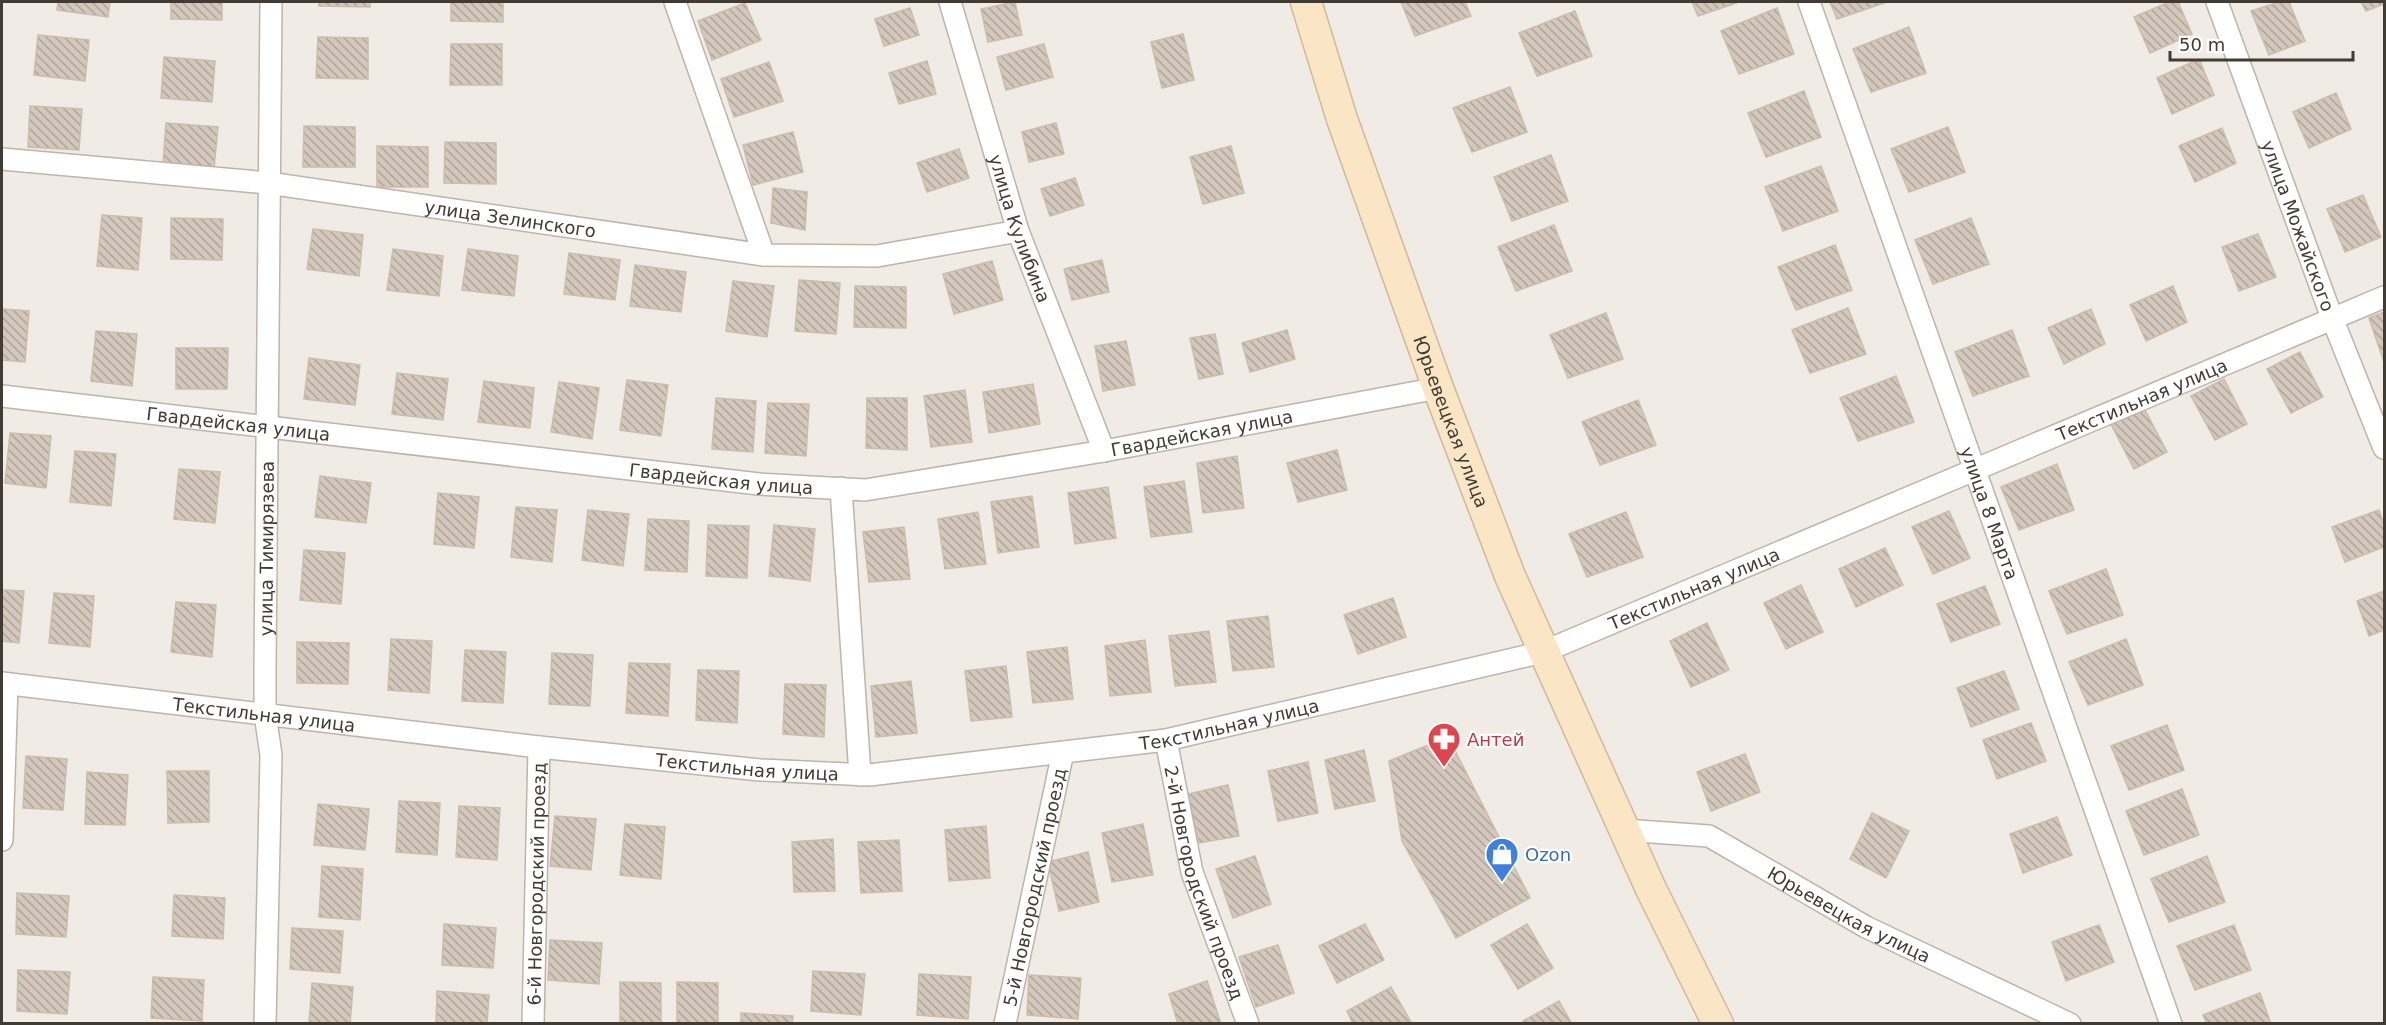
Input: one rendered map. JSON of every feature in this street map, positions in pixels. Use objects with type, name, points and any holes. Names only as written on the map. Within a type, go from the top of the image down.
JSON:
[{"type":"main road","name":"Юрьевецкая улица","points":[[1306,2],[1342,119],[1438,388],[1510,576],[1651,889],[1718,1023]]},
{"type":"street","name":"улица Тимирязева","points":[[265,1023],[271,755],[265,714],[268,183],[272,2]]},
{"type":"street","points":[[675,2],[764,255]]},
{"type":"street","name":"улица Кулибина","points":[[950,2],[1018,231],[1104,452]]},
{"type":"street","name":"улица 8 Марта","points":[[1809,2],[2171,1023]]},
{"type":"street","name":"улица Можайского","points":[[2220,3],[2332,318],[2385,448]]},
{"type":"street","name":"улица Зелинского","points":[[2,159],[268,183],[764,255],[876,256],[1018,231]]},
{"type":"street","name":"Текстильная улица","points":[[4,684],[760,771],[860,775],[1166,740],[1543,651],[2385,297]]},
{"type":"street","name":"Гвардейская улица","points":[[2,396],[759,484],[865,490],[1104,452],[1438,388]]},
{"type":"street","points":[[841,488],[860,775]]},
{"type":"street","points":[[2,840],[4,684]]},
{"type":"street","name":"2-й Новгородский проезд","points":[[1166,740],[1192,872],[1248,1023]]},
{"type":"street","name":"6-й Новгородский проезд","points":[[533,1023],[539,747]]},
{"type":"street","name":"5-й Новгородский проезд","points":[[1005,1023],[1063,752]]},
{"type":"street","name":"Юрьевецкая улица","points":[[1624,830],[1709,836],[1866,927],[2070,1023]]},
{"type":"building","points":[[58,2],[110,2],[108,17],[57,10]]},
{"type":"building","points":[[171,2],[222,2],[222,20],[171,19]]},
{"type":"building","points":[[319,2],[370,2],[370,7],[319,6]]},
{"type":"building","points":[[451,2],[503,2],[503,22],[451,21]]},
{"type":"building","points":[[1015,2],[1022,35],[988,42],[981,9]]},
{"type":"building","points":[[1401,2],[1465,2],[1471,16],[1415,36]]},
{"type":"building","points":[[1692,2],[1739,2],[1698,16]]},
{"type":"building","points":[[1830,2],[1887,2],[1837,19]]},
{"type":"building","points":[[2169,2],[2178,2],[2192,34],[2150,53],[2134,17]]},
{"type":"building","points":[[2279,2],[2289,2],[2305,41],[2269,55],[2251,11]]},
{"type":"building","points":[[2361,2],[2384,2],[2384,4],[2366,11]]},
{"type":"building","points":[[745,3],[761,40],[712,60],[698,21]]},
{"type":"building","points":[[910,8],[919,35],[884,46],[875,19]]},
{"type":"building","points":[[1777,8],[1794,54],[1739,74],[1721,31]]},
{"type":"building","points":[[1575,11],[1592,56],[1537,76],[1519,33]]},
{"type":"building","points":[[1909,27],[1926,73],[1871,92],[1853,49]]},
{"type":"building","points":[[1183,34],[1194,80],[1162,88],[1151,42]]},
{"type":"building","points":[[38,35],[89,40],[85,81],[34,75]]},
{"type":"building","points":[[318,37],[368,38],[368,79],[316,78]]},
{"type":"building","points":[[451,44],[502,44],[502,85],[450,85]]},
{"type":"building","points":[[1044,44],[1053,77],[1006,90],[997,57]]},
{"type":"building","points":[[164,57],[215,61],[212,102],[161,98]]},
{"type":"building","points":[[2199,59],[2214,95],[2172,114],[2157,78]]},
{"type":"building","points":[[927,61],[936,94],[899,104],[889,73]]},
{"type":"building","points":[[769,62],[783,101],[734,117],[721,79]]},
{"type":"building","points":[[1510,87],[1527,132],[1472,152],[1453,108]]},
{"type":"building","points":[[1804,91],[1821,137],[1766,157],[1748,113]]},
{"type":"building","points":[[2336,93],[2351,129],[2309,148],[2293,112]]},
{"type":"building","points":[[30,106],[82,109],[79,150],[28,147]]},
{"type":"building","points":[[166,123],[218,127],[214,168],[163,163]]},
{"type":"building","points":[[1056,123],[1064,154],[1029,162],[1022,132]]},
{"type":"building","points":[[304,126],[355,127],[355,167],[303,167]]},
{"type":"building","points":[[1948,127],[1965,172],[1909,192],[1891,149]]},
{"type":"building","points":[[2222,128],[2236,163],[2195,182],[2179,146]]},
{"type":"building","points":[[793,132],[803,172],[753,185],[743,145]]},
{"type":"building","points":[[445,142],[496,143],[496,184],[444,183]]},
{"type":"building","points":[[377,146],[428,147],[428,187],[377,187]]},
{"type":"building","points":[[1231,146],[1244,193],[1203,204],[1190,157]]},
{"type":"building","points":[[959,149],[969,178],[927,192],[917,163]]},
{"type":"building","points":[[1551,155],[1568,201],[1512,221],[1494,177]]},
{"type":"building","points":[[1821,166],[1838,211],[1783,231],[1765,187]]},
{"type":"building","points":[[1075,178],[1084,205],[1050,216],[1041,189]]},
{"type":"building","points":[[773,188],[807,192],[805,230],[771,223]]},
{"type":"building","points":[[2363,195],[2381,237],[2345,252],[2327,209]]},
{"type":"building","points":[[102,215],[142,218],[138,270],[97,266]]},
{"type":"building","points":[[171,218],[223,219],[222,260],[171,259]]},
{"type":"building","points":[[1971,218],[1989,264],[1933,284],[1915,240]]},
{"type":"building","points":[[1554,225],[1572,271],[1516,291],[1498,247]]},
{"type":"building","points":[[313,229],[363,235],[359,276],[307,269]]},
{"type":"building","points":[[2258,234],[2276,277],[2239,291],[2222,247]]},
{"type":"building","points":[[1835,245],[1852,290],[1796,310],[1778,267]]},
{"type":"building","points":[[393,249],[443,256],[439,296],[387,290]]},
{"type":"building","points":[[468,249],[518,256],[514,296],[462,290]]},
{"type":"building","points":[[569,253],[620,260],[615,300],[564,294]]},
{"type":"building","points":[[1102,260],[1109,292],[1072,300],[1064,269]]},
{"type":"building","points":[[992,261],[1003,300],[954,314],[943,274]]},
{"type":"building","points":[[635,265],[686,272],[681,312],[630,306]]},
{"type":"building","points":[[799,280],[840,283],[836,334],[795,331]]},
{"type":"building","points":[[733,281],[774,286],[767,337],[726,331]]},
{"type":"building","points":[[855,286],[906,287],[906,328],[854,327]]},
{"type":"building","points":[[2173,286],[2187,322],[2146,341],[2130,305]]},
{"type":"building","points":[[1848,308],[1866,354],[1810,373],[1792,330]]},
{"type":"building","points":[[2,309],[29,311],[25,362],[2,360]]},
{"type":"building","points":[[2091,309],[2105,344],[2064,364],[2048,328]]},
{"type":"building","points":[[2384,312],[2384,362],[2369,318]]},
{"type":"building","points":[[1606,313],[1623,359],[1568,378],[1550,335]]},
{"type":"building","points":[[1287,330],[1295,359],[1250,372],[1242,343]]},
{"type":"building","points":[[2012,330],[2029,376],[1973,396],[1955,352]]},
{"type":"building","points":[[96,331],[137,334],[132,386],[91,381]]},
{"type":"building","points":[[1215,334],[1223,374],[1199,379],[1190,338]]},
{"type":"building","points":[[1126,341],[1135,385],[1103,391],[1095,346]]},
{"type":"building","points":[[176,348],[228,348],[227,389],[176,389]]},
{"type":"building","points":[[2300,352],[2323,397],[2291,413],[2267,369]]},
{"type":"building","points":[[309,358],[360,365],[355,405],[304,399]]},
{"type":"building","points":[[397,373],[448,379],[443,420],[392,414]]},
{"type":"building","points":[[1896,376],[1914,422],[1858,441],[1840,398]]},
{"type":"building","points":[[2224,379],[2247,424],[2215,440],[2191,396]]},
{"type":"building","points":[[627,380],[668,385],[661,436],[620,430]]},
{"type":"building","points":[[484,381],[534,388],[530,428],[478,422]]},
{"type":"building","points":[[559,382],[599,388],[592,439],[551,432]]},
{"type":"building","points":[[1033,384],[1040,424],[989,433],[983,392]]},
{"type":"building","points":[[965,390],[972,442],[931,447],[924,396]]},
{"type":"building","points":[[716,398],[756,401],[753,452],[712,449]]},
{"type":"building","points":[[867,398],[907,398],[907,450],[866,448]]},
{"type":"building","points":[[1638,400],[1656,445],[1600,465],[1582,422]]},
{"type":"building","points":[[768,403],[809,404],[806,456],[765,453]]},
{"type":"building","points":[[2144,408],[2167,452],[2134,469],[2111,424]]},
{"type":"building","points":[[10,433],[51,436],[46,488],[5,483]]},
{"type":"building","points":[[1337,450],[1347,490],[1298,502],[1287,463]]},
{"type":"building","points":[[75,451],[116,454],[111,506],[70,502]]},
{"type":"building","points":[[1237,456],[1244,508],[1203,513],[1197,463]]},
{"type":"building","points":[[2057,464],[2074,510],[2019,530],[2001,487]]},
{"type":"building","points":[[179,469],[220,472],[215,523],[174,519]]},
{"type":"building","points":[[320,476],[371,483],[366,523],[315,517]]},
{"type":"building","points":[[1184,481],[1192,532],[1151,537],[1144,487]]},
{"type":"building","points":[[1108,487],[1116,538],[1075,544],[1068,493]]},
{"type":"building","points":[[438,493],[479,497],[474,548],[434,544]]},
{"type":"building","points":[[1032,496],[1039,547],[998,553],[991,502]]},
{"type":"building","points":[[516,507],[557,510],[552,562],[511,557]]},
{"type":"building","points":[[588,510],[629,514],[623,566],[582,560]]},
{"type":"building","points":[[2379,510],[2384,525],[2384,547],[2345,562],[2332,527]]},
{"type":"building","points":[[1949,511],[1970,558],[1933,574],[1912,527]]},
{"type":"building","points":[[978,512],[986,564],[945,569],[938,519]]},
{"type":"building","points":[[1626,512],[1643,557],[1587,577],[1569,534]]},
{"type":"building","points":[[648,519],[689,521],[687,572],[645,570]]},
{"type":"building","points":[[708,525],[749,526],[747,578],[706,576]]},
{"type":"building","points":[[774,525],[815,529],[810,581],[769,576]]},
{"type":"building","points":[[904,527],[910,579],[869,582],[863,532]]},
{"type":"building","points":[[1885,548],[1903,585],[1856,607],[1839,569]]},
{"type":"building","points":[[304,550],[345,553],[341,604],[300,600]]},
{"type":"building","points":[[2106,569],[2123,615],[2067,634],[2049,591]]},
{"type":"building","points":[[1801,585],[1823,632],[1786,649],[1764,603]]},
{"type":"building","points":[[1985,586],[2000,624],[1951,642],[1937,604]]},
{"type":"building","points":[[2,590],[24,591],[19,643],[2,641]]},
{"type":"building","points":[[2384,591],[2384,630],[2369,636],[2357,601]]},
{"type":"building","points":[[54,593],[94,596],[90,647],[49,643]]},
{"type":"building","points":[[1393,598],[1406,637],[1358,654],[1344,615]]},
{"type":"building","points":[[176,602],[216,605],[212,657],[171,652]]},
{"type":"building","points":[[1268,616],[1274,667],[1233,671],[1227,621]]},
{"type":"building","points":[[1707,623],[1729,670],[1691,687],[1670,641]]},
{"type":"building","points":[[1209,631],[1216,682],[1175,686],[1169,636]]},
{"type":"building","points":[[391,639],[432,641],[429,693],[388,690]]},
{"type":"building","points":[[2126,639],[2143,685],[2088,705],[2069,662]]},
{"type":"building","points":[[1145,640],[1151,692],[1110,696],[1105,646]]},
{"type":"building","points":[[297,642],[349,643],[348,684],[297,683]]},
{"type":"building","points":[[1067,647],[1073,699],[1033,703],[1027,652]]},
{"type":"building","points":[[465,650],[506,652],[503,703],[462,701]]},
{"type":"building","points":[[552,653],[593,655],[590,706],[549,704]]},
{"type":"building","points":[[629,663],[670,664],[668,716],[626,713]]},
{"type":"building","points":[[1006,666],[1012,717],[971,721],[965,671]]},
{"type":"building","points":[[698,670],[739,671],[737,723],[696,720]]},
{"type":"building","points":[[2004,671],[2019,709],[1971,727],[1957,688]]},
{"type":"building","points":[[911,681],[917,733],[876,737],[871,686]]},
{"type":"building","points":[[785,684],[826,685],[824,737],[783,734]]},
{"type":"building","points":[[2031,723],[2046,761],[1997,779],[1983,740]]},
{"type":"building","points":[[2167,725],[2184,770],[2129,790],[2111,746]]},
{"type":"building","points":[[1448,737],[1530,898],[1456,938],[1402,841],[1389,761]]},
{"type":"building","points":[[1364,750],[1375,801],[1335,809],[1325,760]]},
{"type":"building","points":[[1745,754],[1760,792],[1711,811],[1697,772]]},
{"type":"building","points":[[26,756],[67,759],[63,810],[23,808]]},
{"type":"building","points":[[1308,762],[1318,813],[1278,821],[1268,771]]},
{"type":"building","points":[[167,771],[209,771],[209,822],[168,823]]},
{"type":"building","points":[[87,772],[128,775],[125,825],[85,824]]},
{"type":"building","points":[[1228,785],[1239,836],[1199,843],[1188,794]]},
{"type":"building","points":[[2182,789],[2199,835],[2144,855],[2126,811]]},
{"type":"building","points":[[399,801],[440,803],[437,855],[396,852]]},
{"type":"building","points":[[318,804],[369,809],[365,850],[314,845]]},
{"type":"building","points":[[459,806],[500,808],[497,860],[456,857]]},
{"type":"building","points":[[1872,813],[1909,831],[1886,878],[1850,859]]},
{"type":"building","points":[[555,816],[596,819],[591,870],[550,866]]},
{"type":"building","points":[[2057,817],[2072,855],[2023,873],[2010,834]]},
{"type":"building","points":[[625,824],[665,827],[661,879],[620,875]]},
{"type":"building","points":[[1143,824],[1153,875],[1112,882],[1102,833]]},
{"type":"building","points":[[986,826],[990,878],[949,881],[945,830]]},
{"type":"building","points":[[833,839],[835,891],[794,892],[792,842]]},
{"type":"building","points":[[899,840],[902,891],[861,893],[858,842]]},
{"type":"building","points":[[1088,852],[1099,902],[1059,911],[1048,862]]},
{"type":"building","points":[[1255,856],[1271,904],[1233,918],[1216,869]]},
{"type":"building","points":[[2207,856],[2225,902],[2169,922],[2151,879]]},
{"type":"building","points":[[322,866],[363,869],[360,920],[319,917]]},
{"type":"building","points":[[17,893],[69,896],[66,937],[16,934]]},
{"type":"building","points":[[174,895],[225,898],[223,939],[172,936]]},
{"type":"building","points":[[444,924],[496,928],[493,968],[442,965]]},
{"type":"building","points":[[1365,924],[1384,960],[1337,983],[1319,946]]},
{"type":"building","points":[[1527,924],[1553,968],[1518,989],[1491,945]]},
{"type":"building","points":[[2099,925],[2114,962],[2066,981],[2052,942]]},
{"type":"building","points":[[2234,925],[2251,970],[2195,990],[2177,946]]},
{"type":"building","points":[[292,928],[343,931],[340,973],[290,969]]},
{"type":"building","points":[[550,940],[602,943],[599,984],[548,980]]},
{"type":"building","points":[[1278,945],[1294,993],[1256,1007],[1239,957]]},
{"type":"building","points":[[18,970],[70,972],[67,1014],[17,1011]]},
{"type":"building","points":[[813,971],[865,974],[861,1015],[811,1011]]},
{"type":"building","points":[[919,974],[971,977],[968,1019],[917,1015]]},
{"type":"building","points":[[1029,975],[1081,978],[1078,1019],[1027,1015]]},
{"type":"building","points":[[153,977],[204,980],[202,1021],[151,1018]]},
{"type":"building","points":[[1207,981],[1221,1024],[1178,1024],[1169,994]]},
{"type":"building","points":[[620,982],[661,983],[661,1024],[620,1024]]},
{"type":"building","points":[[677,982],[718,983],[718,1024],[677,1024]]},
{"type":"building","points":[[312,983],[353,987],[350,1024],[309,1024]]},
{"type":"building","points":[[1391,987],[1411,1022],[1353,1024],[1347,1011]]},
{"type":"building","points":[[437,991],[489,995],[487,1024],[436,1024]]},
{"type":"building","points":[[2260,993],[2271,1024],[2207,1024],[2203,1015]]},
{"type":"building","points":[[1559,1001],[1572,1024],[1525,1024],[1523,1021]]},
{"type":"building","points":[[741,1013],[793,1016],[792,1024],[741,1024]]},
{"type":"place","name":"Антей","points":[[1444,768]]},
{"type":"place","name":"Ozon","points":[[1502,883]]}]
